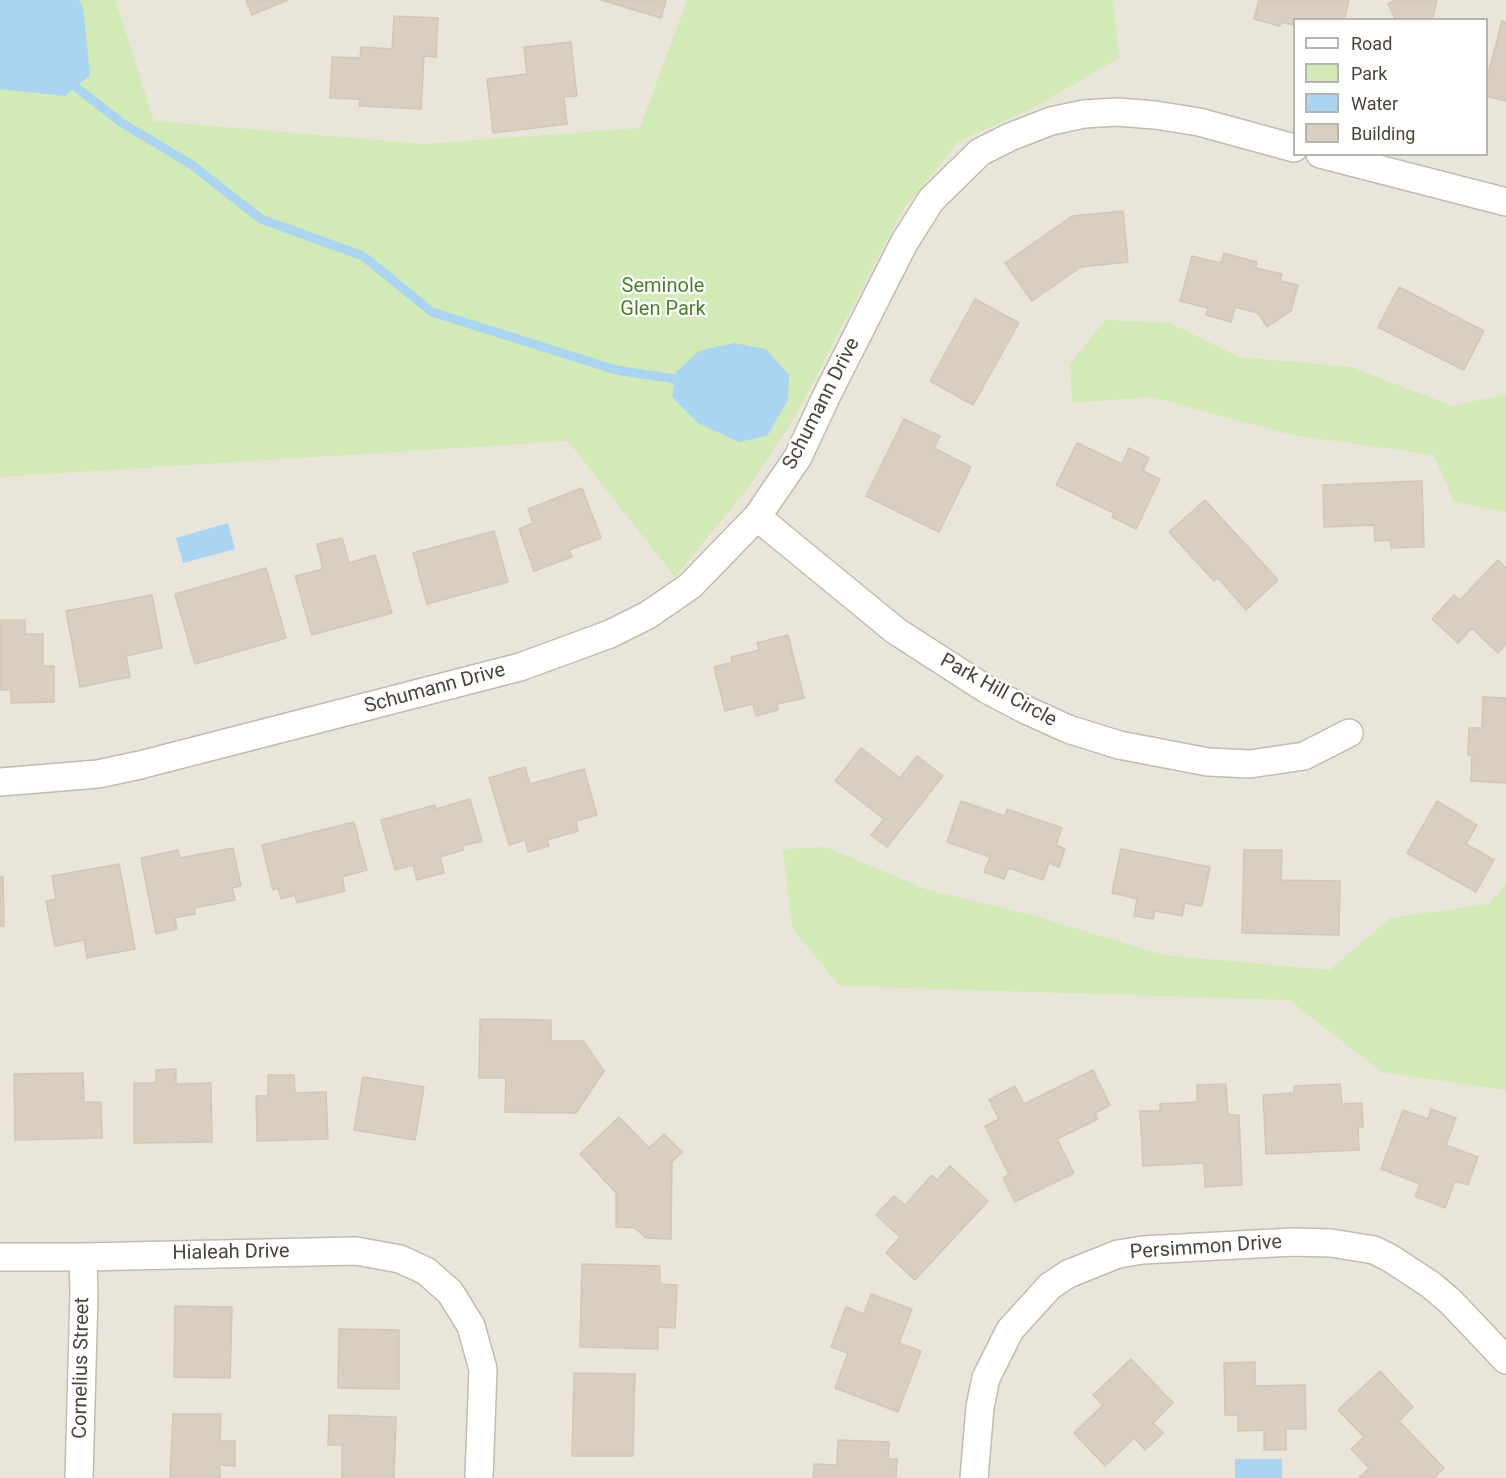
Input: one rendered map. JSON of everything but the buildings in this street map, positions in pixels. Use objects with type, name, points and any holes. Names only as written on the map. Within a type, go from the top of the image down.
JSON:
[{"type":"street","name":"Schumann Drive","points":[[0,782],[98,774],[140,765],[520,667],[610,634],[648,615],[690,586],[757,517],[798,457],[904,243],[931,200],[980,153],[1010,137],[1052,121],[1084,114],[1117,112],[1199,122],[1293,148]]},
{"type":"street","points":[[1328,156],[1506,202]]},
{"type":"street","name":"Park Hill Circle","points":[[757,517],[896,631],[986,689],[1068,729],[1119,745],[1197,760],[1250,764],[1304,756],[1349,733]]},
{"type":"street","name":"Persimmon Drive","points":[[974,1478],[980,1407],[986,1378],[1010,1330],[1050,1286],[1068,1274],[1118,1254],[1143,1250],[1293,1242],[1331,1243],[1374,1250],[1431,1285],[1451,1302],[1506,1360]]},
{"type":"street","name":"Hialeah Drive","points":[[0,1257],[356,1251],[400,1259],[426,1271],[450,1292],[471,1326],[483,1369],[479,1478]]},
{"type":"street","name":"Cornelius Street","points":[[79,1478],[83,1257]]},
{"type":"shaded area","points":[[0,0],[1506,0],[1506,1478],[0,1478]]},
{"type":"green space","name":"Seminole Glen Park","points":[[0,0],[115,0],[154,121],[424,144],[640,128],[687,0],[1113,0],[1119,58],[1033,108],[959,141],[902,211],[796,415],[748,488],[675,577],[568,441],[0,477]]},
{"type":"green space","points":[[1105,320],[1170,323],[1239,357],[1351,367],[1453,406],[1506,394],[1506,512],[1454,502],[1434,455],[1292,435],[1151,397],[1072,403],[1070,364]]},
{"type":"green space","points":[[826,847],[928,890],[1028,914],[1164,955],[1330,970],[1390,918],[1489,904],[1506,884],[1506,1090],[1382,1072],[1289,1000],[840,986],[792,928],[783,849]]},
{"type":"water","points":[[0,0],[79,0],[83,8],[90,75],[65,96],[0,89]]},
{"type":"water","points":[[734,343],[766,349],[789,375],[788,400],[767,436],[739,442],[698,423],[672,397],[676,372],[699,351]]},
{"type":"water","points":[[228,523],[235,549],[183,563],[176,538]]},
{"type":"water","points":[[1235,1459],[1282,1459],[1282,1478],[1235,1478]]},
{"type":"waterway","points":[[76,87],[122,123],[192,165],[261,219],[363,256],[432,312],[616,370],[675,379]]}]
